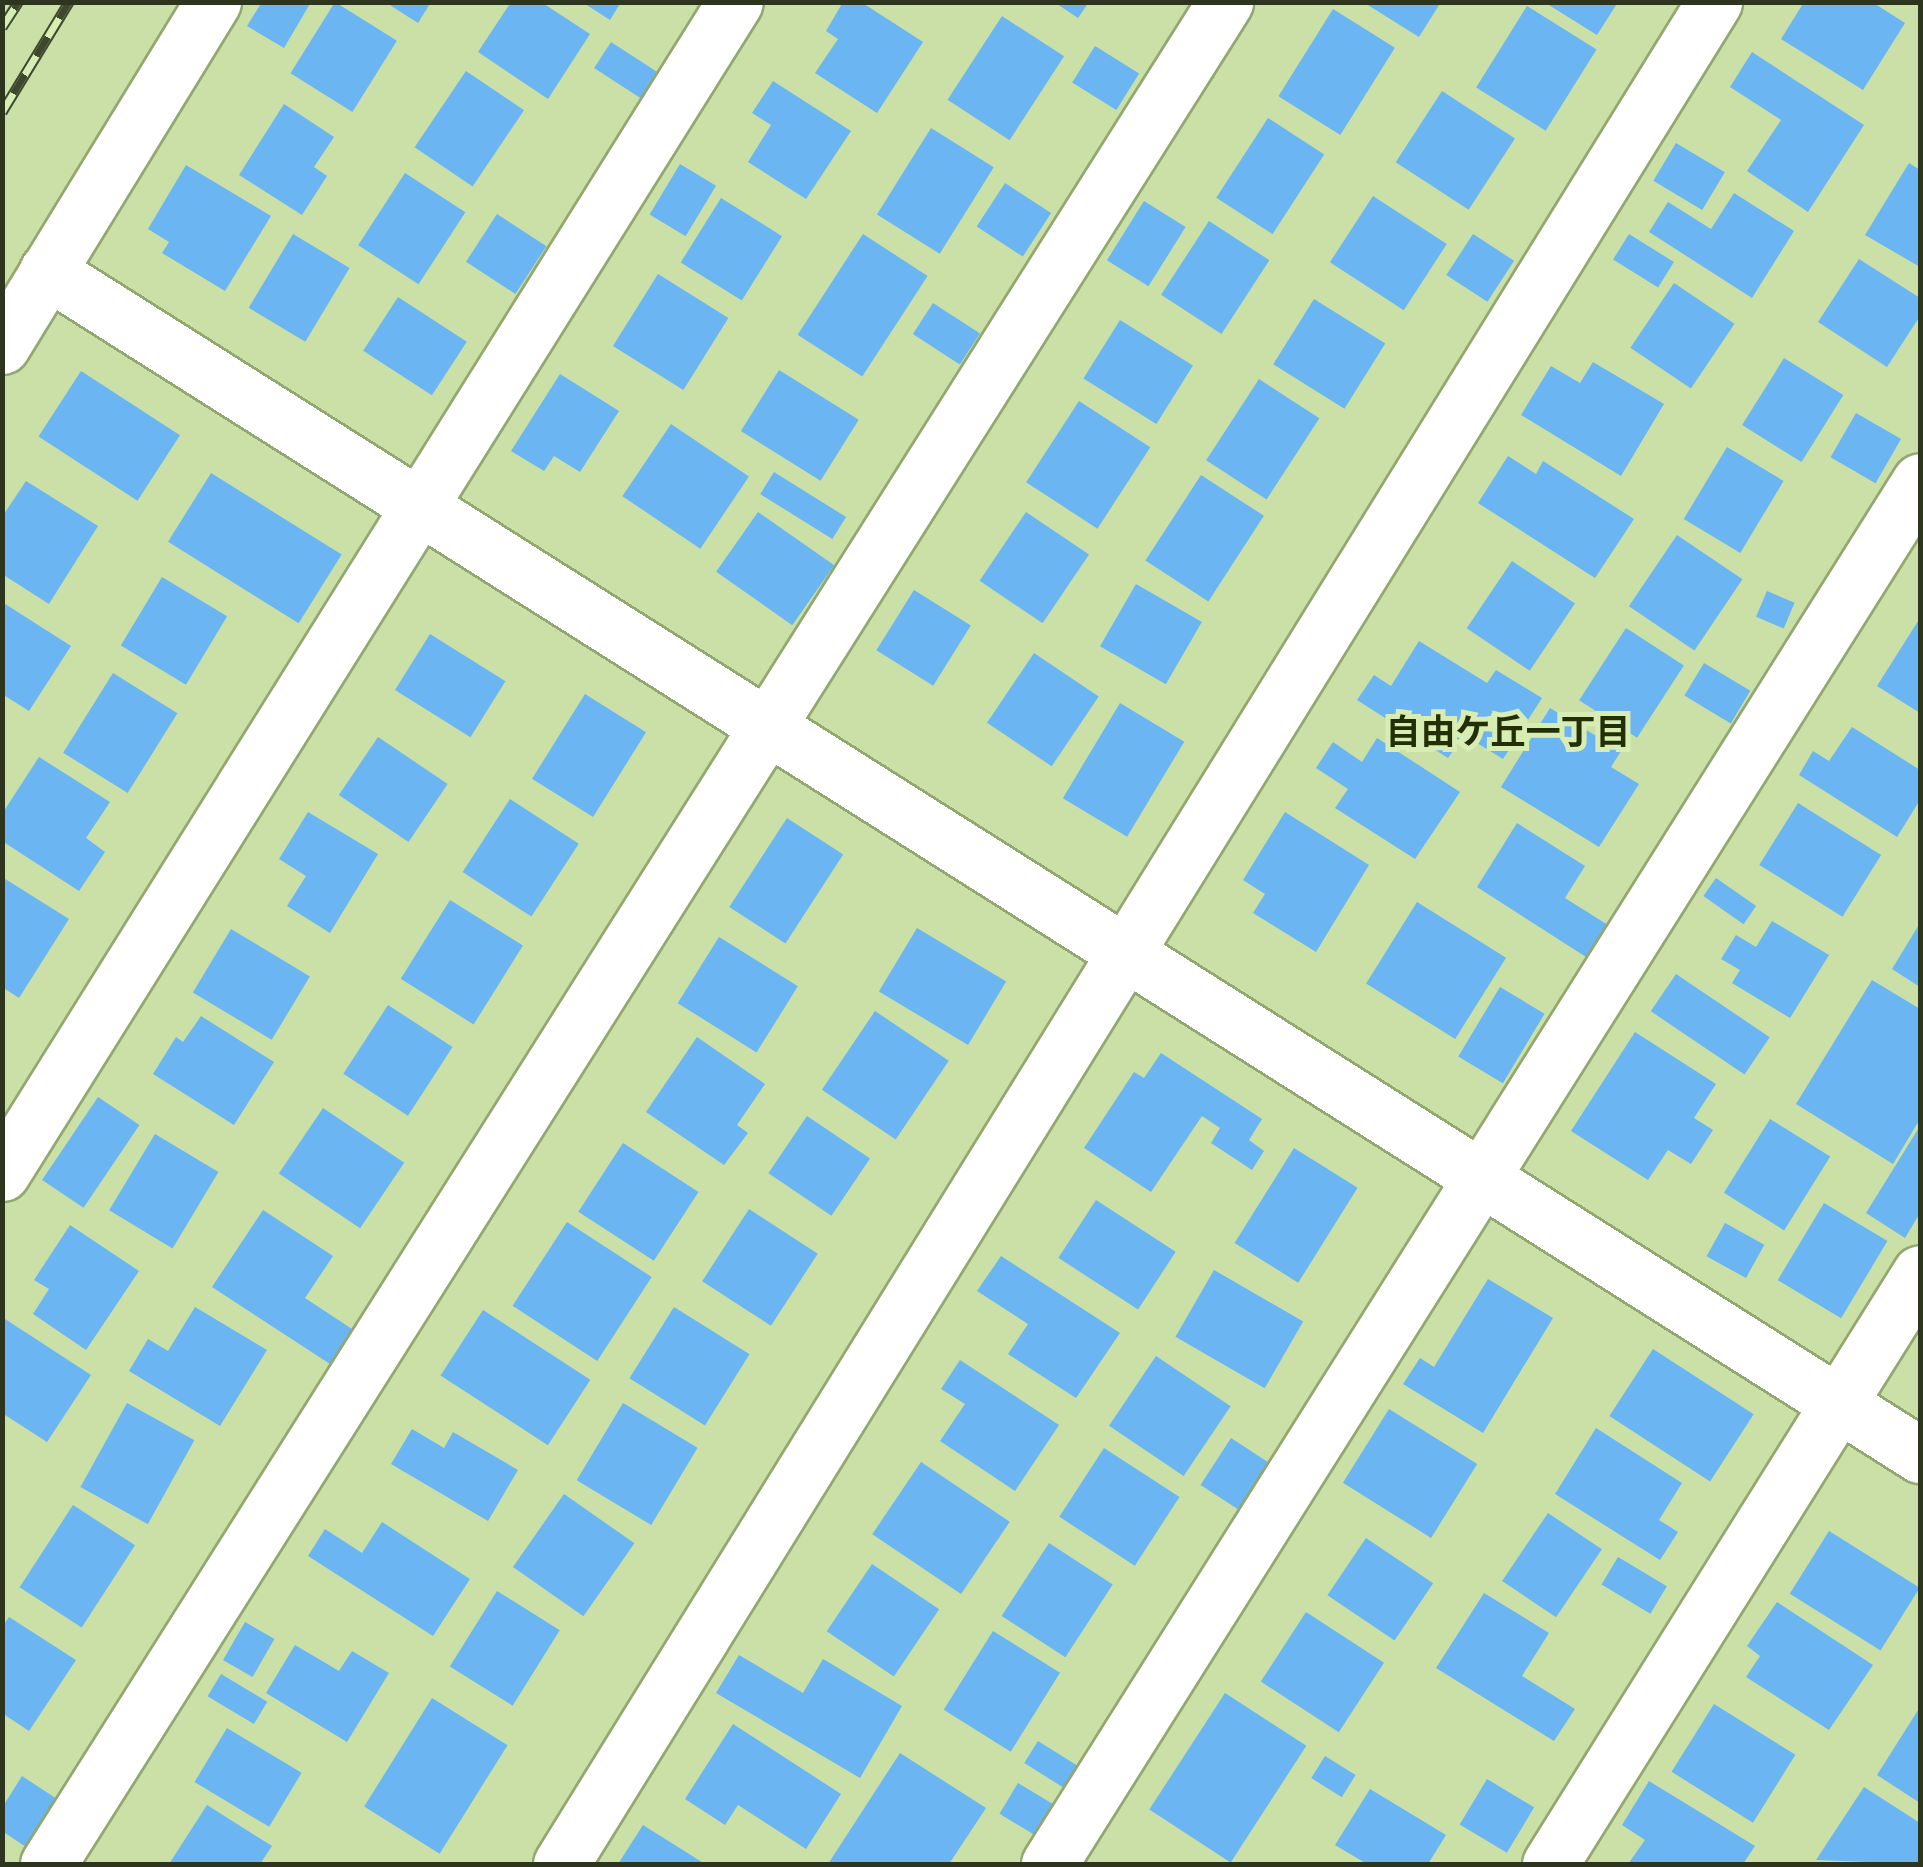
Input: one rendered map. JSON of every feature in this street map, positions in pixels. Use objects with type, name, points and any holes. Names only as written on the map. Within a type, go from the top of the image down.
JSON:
[{"type":"street","points":[[2,346],[213,2]]},
{"type":"street","points":[[2,1173],[419,501],[735,2]]},
{"type":"street","points":[[48,1864],[1224,2]]},
{"type":"street","points":[[562,1864],[1714,2]]},
{"type":"street","points":[[47,272],[419,501],[1920,1454]]},
{"type":"street","points":[[1048,1864],[1920,480]]},
{"type":"street","points":[[1550,1864],[1920,1273]]},
{"type":"building","points":[[262,2],[311,2],[284,48],[247,26]]},
{"type":"building","points":[[335,2],[397,41],[352,112],[290,73]]},
{"type":"building","points":[[385,2],[431,2],[418,23]]},
{"type":"building","points":[[511,2],[541,2],[590,34],[548,99],[478,52]]},
{"type":"building","points":[[582,2],[621,2],[610,20]]},
{"type":"building","points":[[843,2],[861,2],[923,42],[877,113],[815,73],[838,39],[826,31]]},
{"type":"building","points":[[1054,2],[1089,2],[1078,18]]},
{"type":"building","points":[[1363,2],[1441,2],[1419,37]]},
{"type":"building","points":[[1544,2],[1618,2],[1597,35]]},
{"type":"building","points":[[1804,2],[1872,2],[1905,23],[1863,90],[1781,39]]},
{"type":"building","points":[[1527,6],[1597,49],[1546,131],[1476,87]]},
{"type":"building","points":[[1333,9],[1395,48],[1340,135],[1278,96]]},
{"type":"building","points":[[1002,16],[1064,56],[1010,140],[948,100]]},
{"type":"building","points":[[611,42],[659,73],[642,99],[594,68]]},
{"type":"building","points":[[1095,46],[1139,74],[1116,110],[1072,82]]},
{"type":"building","points":[[1752,52],[1864,125],[1808,212],[1747,171],[1781,120],[1730,87]]},
{"type":"building","points":[[466,71],[524,110],[473,186],[415,147]]},
{"type":"building","points":[[773,81],[851,131],[806,199],[748,162],[771,125],[752,113]]},
{"type":"building","points":[[1442,91],[1515,138],[1469,210],[1396,162]]},
{"type":"building","points":[[284,104],[334,137],[314,167],[327,176],[302,215],[239,175]]},
{"type":"building","points":[[1268,118],[1324,154],[1272,234],[1216,198]]},
{"type":"building","points":[[931,128],[994,167],[940,254],[877,215]]},
{"type":"building","points":[[1676,143],[1725,172],[1702,210],[1653,181]]},
{"type":"building","points":[[1909,163],[1920,170],[1920,267],[1865,235]]},
{"type":"building","points":[[680,164],[716,186],[686,236],[650,215]]},
{"type":"building","points":[[186,165],[271,216],[225,291],[162,253],[169,242],[148,229]]},
{"type":"building","points":[[405,173],[465,212],[419,284],[358,245]]},
{"type":"building","points":[[1005,183],[1051,213],[1023,257],[977,227]]},
{"type":"building","points":[[1734,193],[1794,231],[1752,298],[1649,232],[1668,202],[1711,229]]},
{"type":"building","points":[[1373,196],[1447,244],[1404,310],[1330,262]]},
{"type":"building","points":[[721,198],[782,236],[742,301],[681,262]]},
{"type":"building","points":[[1144,201],[1186,227],[1148,286],[1107,260]]},
{"type":"building","points":[[497,214],[546,246],[515,294],[466,262]]},
{"type":"building","points":[[1209,221],[1269,260],[1221,334],[1161,295]]},
{"type":"building","points":[[293,234],[350,268],[305,342],[249,308]]},
{"type":"building","points":[[863,234],[928,276],[862,377],[798,335]]},
{"type":"building","points":[[1473,234],[1514,261],[1487,302],[1446,275]]},
{"type":"building","points":[[1629,234],[1674,262],[1658,288],[1613,259]]},
{"type":"building","points":[[1859,259],[1920,298],[1920,316],[1887,367],[1818,322]]},
{"type":"building","points":[[658,274],[728,318],[683,390],[613,346]]},
{"type":"building","points":[[1674,283],[1735,324],[1691,388],[1630,348]]},
{"type":"building","points":[[398,297],[467,342],[432,395],[363,351]]},
{"type":"building","points":[[1314,299],[1385,344],[1344,409],[1273,364]]},
{"type":"building","points":[[933,303],[980,333],[960,365],[913,334]]},
{"type":"building","points":[[1120,320],[1193,366],[1156,424],[1083,379]]},
{"type":"building","points":[[1784,358],[1843,395],[1801,462],[1742,425]]},
{"type":"building","points":[[1593,362],[1664,404],[1621,476],[1521,415],[1551,366],[1580,383]]},
{"type":"building","points":[[779,370],[859,420],[821,481],[741,431]]},
{"type":"building","points":[[81,371],[180,435],[137,501],[39,436]]},
{"type":"building","points":[[560,374],[619,411],[580,472],[554,456],[544,471],[511,451]]},
{"type":"building","points":[[1259,379],[1319,418],[1267,500],[1206,460]]},
{"type":"building","points":[[1079,401],[1150,447],[1097,529],[1026,482]]},
{"type":"building","points":[[1856,413],[1901,439],[1876,483],[1830,457]]},
{"type":"building","points":[[671,424],[749,477],[700,549],[622,496]]},
{"type":"building","points":[[1727,447],[1784,481],[1740,553],[1684,519]]},
{"type":"building","points":[[1508,456],[1536,474],[1543,461],[1634,519],[1595,578],[1478,503]]},
{"type":"building","points":[[774,472],[846,517],[832,539],[760,494]]},
{"type":"building","points":[[211,473],[342,555],[299,623],[168,542]]},
{"type":"building","points":[[1201,475],[1264,516],[1208,601],[1145,561]]},
{"type":"building","points":[[26,481],[98,526],[49,604],[2,574],[2,517]]},
{"type":"building","points":[[758,512],[834,565],[792,625],[716,572]]},
{"type":"building","points":[[1026,512],[1089,554],[1043,623],[980,581]]},
{"type":"building","points":[[1677,535],[1742,579],[1694,650],[1629,606]]},
{"type":"building","points":[[1512,561],[1575,603],[1530,671],[1467,628]]},
{"type":"building","points":[[162,577],[227,616],[186,685],[121,646]]},
{"type":"building","points":[[1136,584],[1202,622],[1166,684],[1100,646]]},
{"type":"building","points":[[914,590],[971,626],[933,686],[876,650]]},
{"type":"building","points":[[1767,591],[1795,603],[1784,628],[1756,617]]},
{"type":"building","points":[[2,602],[71,646],[29,711],[2,694]]},
{"type":"building","points":[[1920,618],[1920,713],[1877,686]]},
{"type":"building","points":[[1626,628],[1684,666],[1637,738],[1579,700]]},
{"type":"building","points":[[430,634],[505,681],[471,737],[395,690]]},
{"type":"building","points":[[1419,641],[1487,683],[1496,670],[1542,698],[1503,759],[1464,735],[1448,758],[1357,700],[1374,675],[1391,686]]},
{"type":"building","points":[[1034,653],[1099,697],[1052,766],[987,723]]},
{"type":"building","points":[[1704,663],[1750,691],[1731,723],[1684,696]]},
{"type":"building","points":[[113,673],[177,713],[128,793],[63,753]]},
{"type":"building","points":[[585,694],[646,732],[593,817],[532,779]]},
{"type":"building","points":[[1120,703],[1184,742],[1127,837],[1063,798]]},
{"type":"building","points":[[1550,708],[1621,751],[1611,767],[1639,784],[1599,847],[1501,787]]},
{"type":"building","points":[[1852,727],[1920,770],[1920,800],[1897,837],[1799,775],[1813,751],[1829,761]]},
{"type":"building","points":[[378,737],[448,784],[408,842],[339,795]]},
{"type":"building","points":[[1377,738],[1460,792],[1415,859],[1335,808],[1348,789],[1316,768],[1333,742],[1362,762]]},
{"type":"building","points":[[39,757],[110,802],[86,838],[105,852],[79,891],[2,841],[2,814]]},
{"type":"building","points":[[510,799],[579,844],[531,917],[463,872]]},
{"type":"building","points":[[1798,803],[1881,855],[1842,917],[1759,865]]},
{"type":"building","points":[[308,812],[378,854],[330,933],[287,906],[306,876],[279,859]]},
{"type":"building","points":[[1285,812],[1369,865],[1316,952],[1253,913],[1265,894],[1243,880]]},
{"type":"building","points":[[787,818],[843,854],[785,943],[729,907]]},
{"type":"building","points":[[1517,823],[1585,866],[1565,898],[1608,925],[1586,957],[1477,887]]},
{"type":"building","points":[[2,877],[69,919],[19,998],[2,987]]},
{"type":"building","points":[[1716,878],[1756,906],[1744,924],[1703,896]]},
{"type":"building","points":[[450,900],[523,946],[474,1024],[401,979]]},
{"type":"building","points":[[1417,902],[1506,958],[1455,1039],[1366,983]]},
{"type":"building","points":[[1772,921],[1829,955],[1790,1018],[1732,983],[1740,970],[1721,959],[1736,935],[1756,947]]},
{"type":"building","points":[[1920,923],[1920,987],[1892,969]]},
{"type":"building","points":[[917,928],[1006,982],[968,1045],[879,991]]},
{"type":"building","points":[[231,929],[310,976],[272,1040],[193,992]]},
{"type":"building","points":[[719,937],[798,986],[757,1052],[678,1003]]},
{"type":"building","points":[[1676,974],[1770,1037],[1745,1074],[1651,1011]]},
{"type":"building","points":[[1872,980],[1920,1009],[1920,1119],[1893,1164],[1796,1104]]},
{"type":"building","points":[[1500,987],[1545,1014],[1503,1083],[1458,1056]]},
{"type":"building","points":[[388,1005],[453,1047],[408,1116],[343,1074]]},
{"type":"building","points":[[875,1011],[949,1061],[896,1140],[822,1090]]},
{"type":"building","points":[[201,1016],[274,1062],[234,1125],[153,1074],[176,1037],[183,1042]]},
{"type":"building","points":[[1635,1032],[1716,1084],[1694,1118],[1713,1130],[1691,1164],[1668,1150],[1648,1180],[1571,1131]]},
{"type":"building","points":[[697,1037],[765,1084],[737,1125],[748,1133],[724,1165],[646,1112]]},
{"type":"building","points":[[1161,1053],[1262,1119],[1249,1140],[1264,1151],[1252,1170],[1211,1143],[1220,1128],[1202,1116],[1151,1192],[1084,1148],[1134,1072],[1144,1078]]},
{"type":"building","points":[[98,1097],[139,1125],[84,1208],[42,1180]]},
{"type":"building","points":[[323,1108],[404,1163],[360,1228],[279,1173]]},
{"type":"building","points":[[807,1116],[870,1158],[831,1216],[768,1173]]},
{"type":"building","points":[[1770,1119],[1830,1157],[1784,1230],[1724,1193]]},
{"type":"building","points":[[1920,1126],[1920,1213],[1905,1238],[1866,1213]]},
{"type":"building","points":[[155,1134],[218,1172],[173,1248],[109,1210]]},
{"type":"building","points":[[623,1143],[698,1192],[654,1261],[578,1212]]},
{"type":"building","points":[[1294,1148],[1358,1188],[1298,1283],[1235,1243]]},
{"type":"building","points":[[1096,1200],[1176,1252],[1138,1310],[1058,1258]]},
{"type":"building","points":[[1824,1203],[1887,1241],[1841,1318],[1778,1280]]},
{"type":"building","points":[[749,1209],[818,1254],[771,1326],[702,1281]]},
{"type":"building","points":[[263,1210],[333,1256],[305,1298],[352,1329],[330,1364],[212,1287]]},
{"type":"building","points":[[567,1222],[652,1277],[597,1361],[513,1306]]},
{"type":"building","points":[[1725,1223],[1764,1245],[1746,1278],[1707,1256]]},
{"type":"building","points":[[70,1225],[139,1271],[86,1350],[33,1314],[49,1289],[34,1280]]},
{"type":"building","points":[[1001,1256],[1120,1333],[1076,1398],[1008,1354],[1028,1324],[977,1291]]},
{"type":"building","points":[[1214,1270],[1303,1322],[1265,1388],[1176,1337]]},
{"type":"building","points":[[1488,1279],[1553,1318],[1483,1433],[1403,1384],[1420,1358],[1434,1367]]},
{"type":"building","points":[[195,1307],[267,1350],[220,1426],[129,1371],[148,1339],[168,1351]]},
{"type":"building","points":[[674,1307],[749,1354],[705,1425],[629,1378]]},
{"type":"building","points":[[483,1310],[590,1380],[548,1445],[441,1375]]},
{"type":"building","points":[[2,1317],[91,1375],[47,1442],[2,1413]]},
{"type":"building","points":[[1653,1349],[1754,1414],[1710,1481],[1609,1416]]},
{"type":"building","points":[[1156,1356],[1231,1406],[1184,1476],[1109,1426]]},
{"type":"building","points":[[960,1360],[1059,1425],[1015,1491],[940,1441],[965,1404],[941,1389]]},
{"type":"building","points":[[127,1403],[194,1440],[148,1524],[80,1487]]},
{"type":"building","points":[[623,1403],[698,1448],[651,1525],[577,1480]]},
{"type":"building","points":[[1389,1409],[1477,1464],[1431,1538],[1343,1483]]},
{"type":"building","points":[[1596,1428],[1682,1483],[1659,1520],[1678,1532],[1660,1560],[1555,1494]]},
{"type":"building","points":[[412,1429],[444,1448],[453,1432],[518,1470],[488,1521],[391,1464]]},
{"type":"building","points":[[1231,1438],[1275,1467],[1245,1514],[1201,1485]]},
{"type":"building","points":[[1104,1448],[1179,1497],[1135,1566],[1059,1517]]},
{"type":"building","points":[[921,1462],[1010,1522],[961,1594],[872,1534]]},
{"type":"building","points":[[564,1494],[634,1543],[583,1616],[513,1567]]},
{"type":"building","points":[[73,1505],[135,1545],[82,1627],[20,1587]]},
{"type":"building","points":[[1548,1513],[1602,1549],[1556,1617],[1502,1581]]},
{"type":"building","points":[[382,1522],[470,1579],[433,1636],[308,1556],[325,1529],[362,1553]]},
{"type":"building","points":[[1829,1531],[1920,1588],[1881,1650],[1790,1594]]},
{"type":"building","points":[[1366,1538],[1433,1583],[1395,1640],[1327,1595]]},
{"type":"building","points":[[1049,1543],[1113,1584],[1065,1657],[1002,1616]]},
{"type":"building","points":[[1618,1557],[1667,1586],[1650,1614],[1602,1584]]},
{"type":"building","points":[[872,1564],[939,1609],[894,1676],[827,1631]]},
{"type":"building","points":[[497,1591],[560,1630],[513,1706],[450,1666]]},
{"type":"building","points":[[1484,1593],[1549,1633],[1522,1676],[1575,1709],[1554,1741],[1436,1668]]},
{"type":"building","points":[[1777,1602],[1873,1665],[1829,1730],[1746,1677],[1760,1656],[1747,1646]]},
{"type":"building","points":[[1306,1612],[1384,1663],[1339,1732],[1261,1682]]},
{"type":"building","points":[[9,1617],[76,1660],[29,1731],[2,1713],[2,1627]]},
{"type":"building","points":[[245,1622],[274,1639],[252,1677],[223,1660]]},
{"type":"building","points":[[993,1631],[1060,1673],[1011,1752],[944,1710]]},
{"type":"building","points":[[295,1645],[339,1671],[352,1651],[389,1673],[347,1742],[266,1693]]},
{"type":"building","points":[[739,1655],[803,1693],[823,1659],[902,1706],[860,1778],[716,1693]]},
{"type":"building","points":[[221,1674],[267,1702],[254,1724],[208,1696]]},
{"type":"building","points":[[1225,1693],[1306,1746],[1231,1862],[1149,1810]]},
{"type":"building","points":[[432,1698],[507,1745],[440,1854],[364,1807]]},
{"type":"building","points":[[1714,1704],[1795,1755],[1753,1823],[1672,1772]]},
{"type":"building","points":[[1920,1707],[1920,1803],[1877,1775]]},
{"type":"building","points":[[733,1724],[841,1794],[806,1849],[738,1805],[725,1825],[685,1799]]},
{"type":"building","points":[[227,1728],[302,1773],[269,1827],[195,1782]]},
{"type":"building","points":[[1038,1741],[1080,1767],[1066,1789],[1024,1763]]},
{"type":"building","points":[[900,1753],[986,1808],[949,1864],[828,1864]]},
{"type":"building","points":[[1325,1756],[1356,1775],[1342,1797],[1311,1778]]},
{"type":"building","points":[[22,1776],[60,1801],[29,1849],[2,1831],[2,1808]]},
{"type":"building","points":[[1487,1779],[1534,1807],[1507,1853],[1460,1824]]},
{"type":"building","points":[[1649,1781],[1755,1846],[1743,1864],[1628,1864],[1645,1840],[1622,1825]]},
{"type":"building","points":[[1018,1783],[1054,1805],[1035,1835],[999,1814]]},
{"type":"building","points":[[1864,1787],[1920,1823],[1920,1864],[1816,1860]]},
{"type":"building","points":[[1370,1789],[1446,1835],[1428,1864],[1367,1864],[1335,1845]]},
{"type":"building","points":[[207,1805],[272,1846],[260,1864],[169,1864]]},
{"type":"building","points":[[643,1825],[705,1864],[618,1864]]},
{"type":"railway","points":[[2,27],[18,2]]},
{"type":"railway","points":[[2,112],[69,2]]},
{"type":"district","name":"自由ケ丘一丁目","points":[[1508,732]]}]
